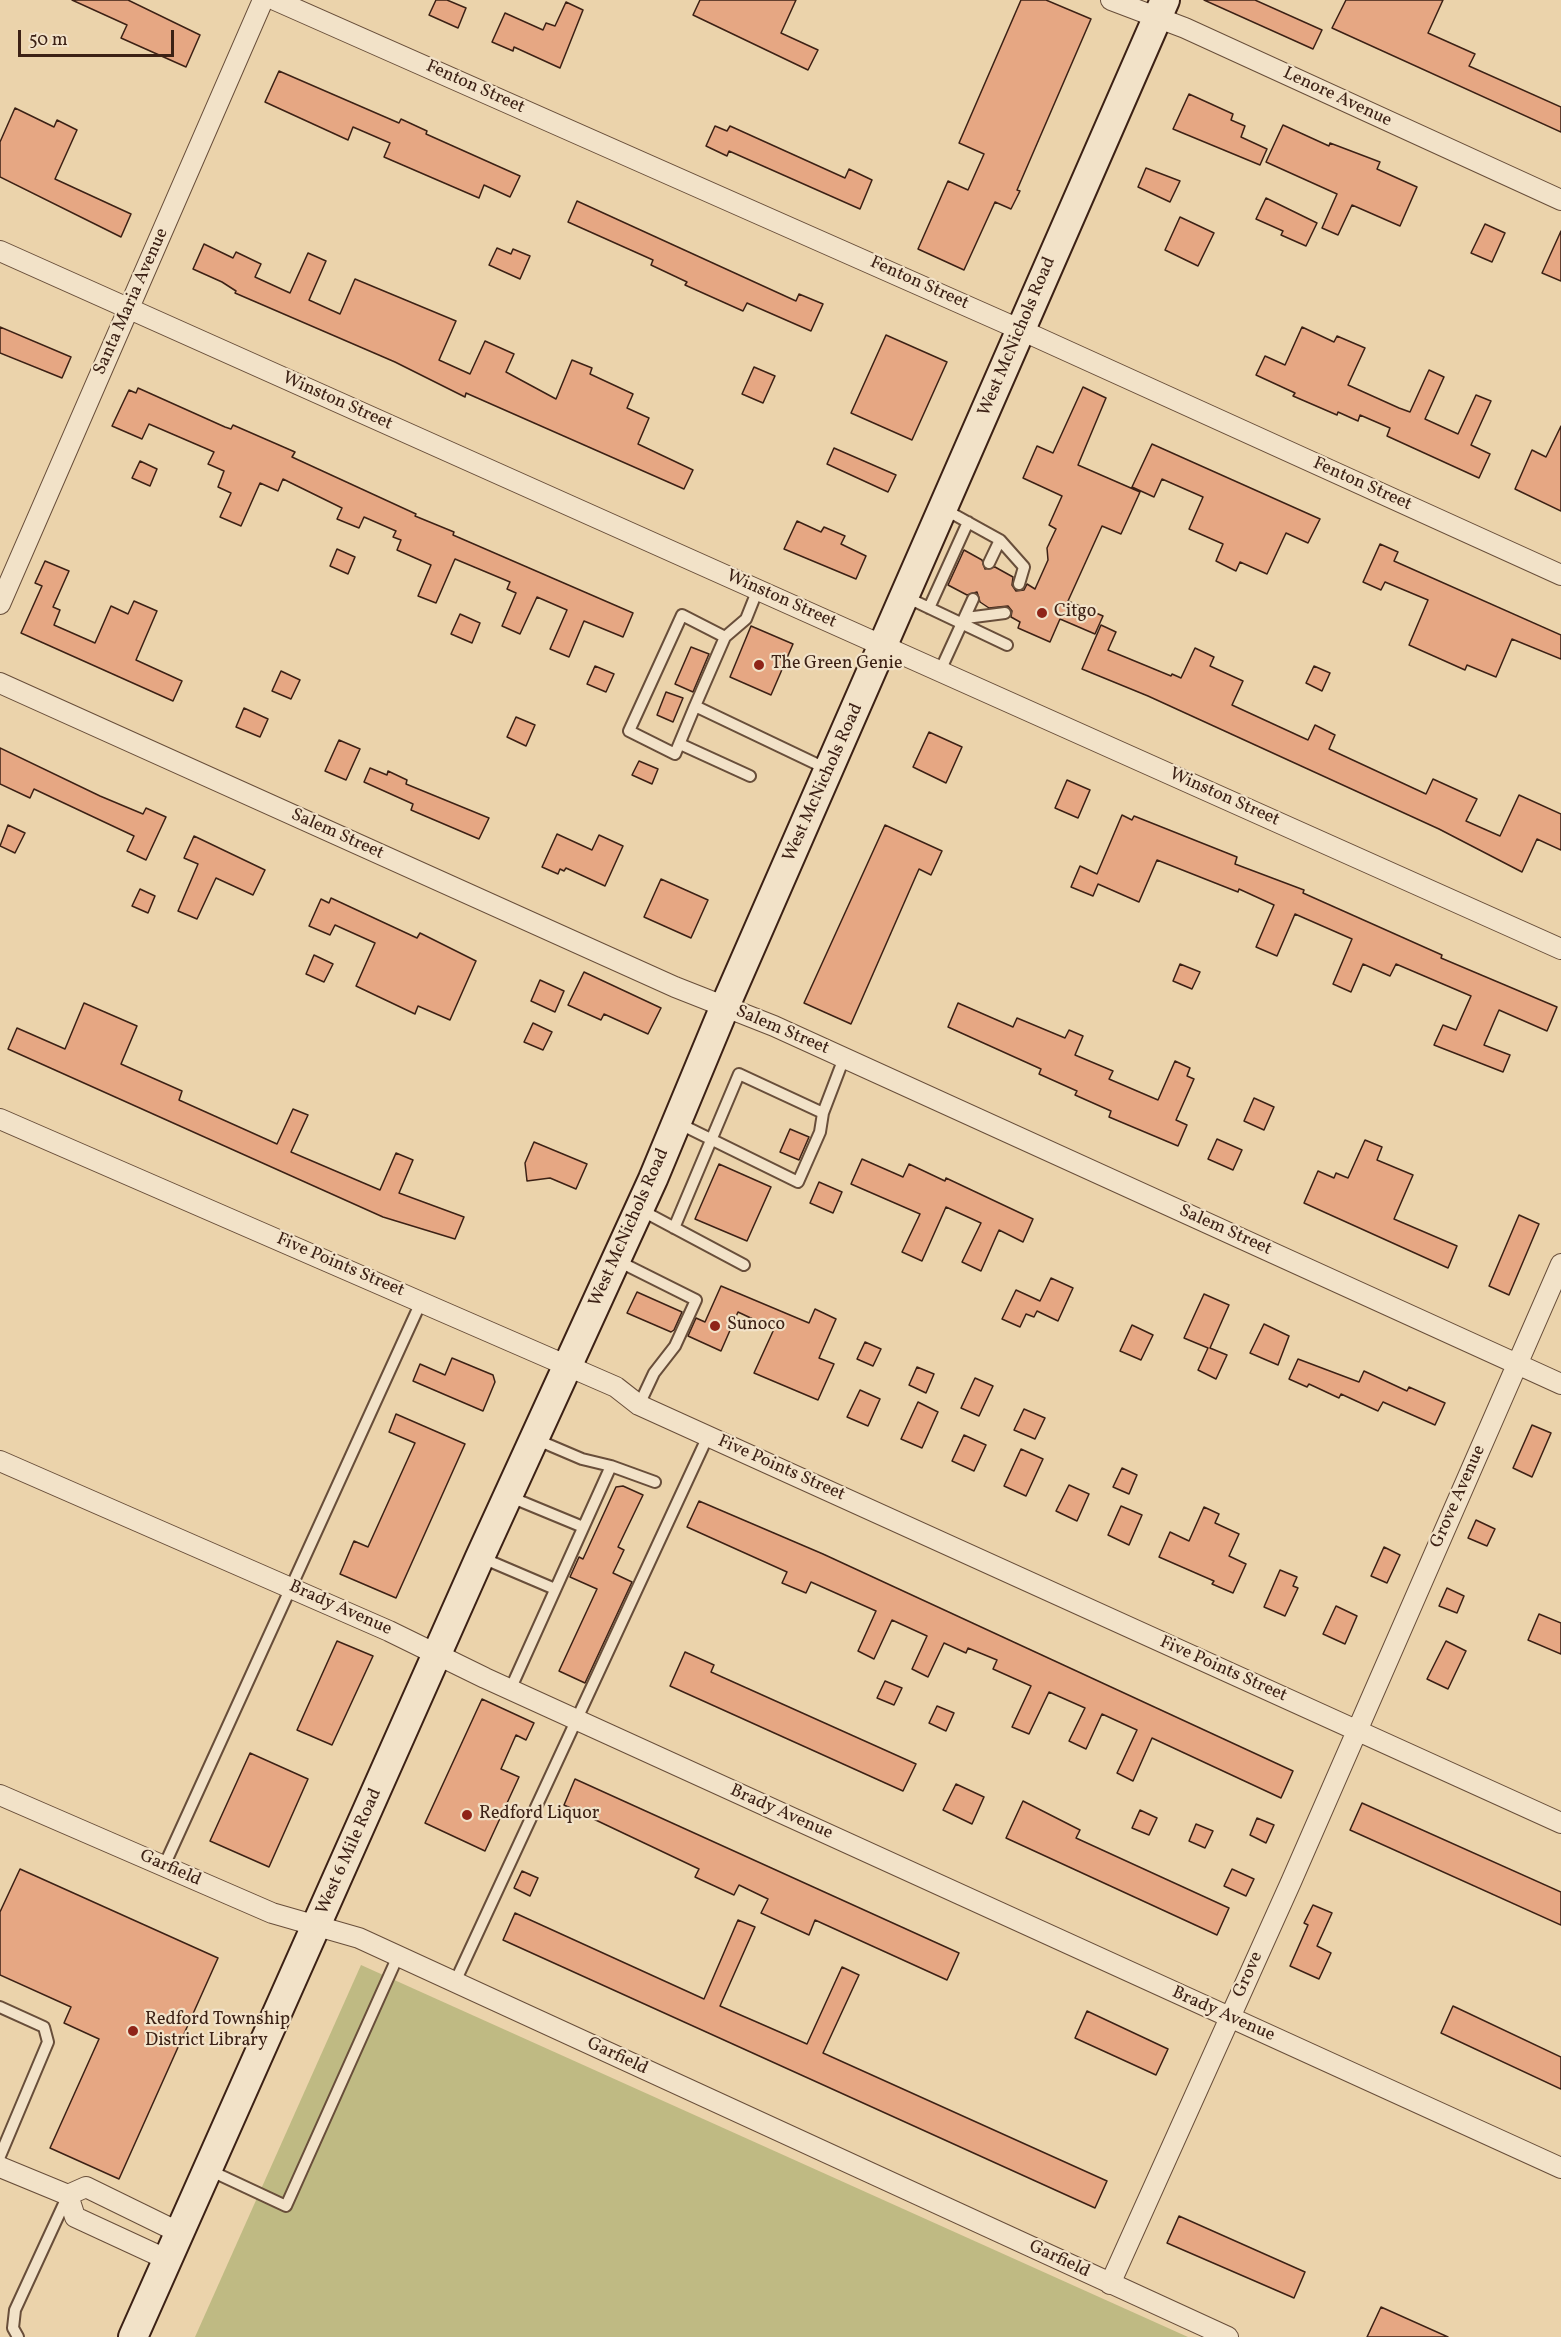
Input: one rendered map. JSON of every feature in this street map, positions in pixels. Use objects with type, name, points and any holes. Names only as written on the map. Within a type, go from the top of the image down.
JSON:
[{"type":"main road","name":"West McNichols Road","points":[[567,1366],[677,1123],[725,1006],[884,646],[918,603],[956,515],[1022,330],[1161,9]]},
{"type":"main road","name":"West 6 Mile Road","points":[[133,2337],[567,1366]]},
{"type":"street","name":"Santa Maria Avenue","points":[[0,604],[130,310],[263,0]]},
{"type":"street","name":"Fenton Street","points":[[275,0],[1022,330],[1561,575]]},
{"type":"street","name":"Lenore Avenue","points":[[1111,0],[1161,9],[1561,200]]},
{"type":"street","name":"Winston Street","points":[[0,251],[1561,949]]},
{"type":"street","name":"Salem Street","points":[[0,683],[665,983],[725,1006],[844,1058],[1561,1384]]},
{"type":"street","name":"Five Points Street","points":[[0,1119],[616,1387],[639,1405],[1561,1823]]},
{"type":"street","name":"Grove Avenue","points":[[1356,1730],[1561,1264]]},
{"type":"street","name":"Brady Avenue","points":[[0,1461],[290,1587],[1561,2168]]},
{"type":"street","name":"Grove","points":[[1110,2284],[1356,1730]]},
{"type":"street","name":"Garfield","points":[[0,1795],[272,1913],[359,1938],[1228,2337]]},
{"type":"street","points":[[0,2167],[68,2195],[86,2187],[180,2233]]},
{"type":"street","points":[[68,2195],[75,2217],[168,2259]]},
{"type":"lane","points":[[956,515],[1000,540],[1024,567],[1019,584]]},
{"type":"lane","points":[[989,563],[1000,540]]},
{"type":"lane","points":[[725,637],[682,615],[629,731],[675,754],[725,637],[746,620],[758,590]]},
{"type":"lane","points":[[940,671],[973,598]]},
{"type":"lane","points":[[918,603],[964,622],[1007,645]]},
{"type":"lane","points":[[964,622],[1005,613]]},
{"type":"lane","points":[[695,706],[830,771]]},
{"type":"lane","points":[[680,744],[750,776]]},
{"type":"lane","points":[[677,1123],[798,1182],[820,1132],[823,1113],[844,1058]]},
{"type":"lane","points":[[674,1228],[740,1074],[823,1113]]},
{"type":"lane","points":[[639,1209],[744,1265]]},
{"type":"lane","points":[[616,1259],[696,1300],[675,1346],[654,1373],[639,1405]]},
{"type":"lane","points":[[164,1866],[421,1302]]},
{"type":"lane","points":[[454,1982],[708,1436]]},
{"type":"lane","points":[[534,1438],[582,1459],[611,1466],[655,1482]]},
{"type":"lane","points":[[510,1689],[611,1466]]},
{"type":"lane","points":[[508,1496],[583,1527]]},
{"type":"lane","points":[[480,1557],[555,1589]]},
{"type":"lane","points":[[208,2169],[286,2206],[398,1956]]},
{"type":"lane","points":[[0,2007],[44,2027],[48,2042],[0,2156]]},
{"type":"lane","points":[[18,2337],[13,2328],[15,2310],[68,2195]]},
{"type":"shaded area","points":[[361,1965],[1188,2337],[195,2337]]},
{"type":"building","points":[[72,0],[128,0],[200,35],[186,67],[121,38],[127,25]]},
{"type":"building","points":[[436,0],[447,0],[466,8],[458,28],[429,15]]},
{"type":"building","points":[[700,0],[796,0],[781,33],[818,50],[808,70],[693,15]]},
{"type":"building","points":[[1021,0],[1046,0],[1091,19],[1017,190],[1020,191],[1011,209],[995,202],[964,270],[918,249],[948,181],[968,190],[984,154],[959,143]]},
{"type":"building","points":[[1204,0],[1255,0],[1322,30],[1313,49]]},
{"type":"building","points":[[1346,0],[1443,0],[1428,33],[1475,54],[1469,66],[1561,107],[1561,132],[1332,28]]},
{"type":"building","points":[[566,2],[583,10],[560,68],[514,47],[513,51],[492,42],[505,13],[543,30],[546,23],[555,26]]},
{"type":"building","points":[[279,71],[399,123],[401,119],[427,131],[426,134],[520,176],[510,197],[484,185],[479,198],[384,157],[390,143],[353,127],[348,140],[265,102]]},
{"type":"building","points":[[1189,94],[1233,114],[1231,120],[1245,126],[1241,137],[1267,149],[1260,165],[1173,129]]},
{"type":"building","points":[[15,108],[54,127],[57,120],[77,130],[55,179],[131,214],[121,237],[0,177],[0,142]]},
{"type":"building","points":[[1283,125],[1329,146],[1330,143],[1380,162],[1377,169],[1417,187],[1400,226],[1352,205],[1338,235],[1322,228],[1337,194],[1266,162]]},
{"type":"building","points":[[715,126],[727,131],[730,126],[845,178],[849,169],[872,180],[860,209],[729,151],[727,156],[706,146]]},
{"type":"building","points":[[1146,168],[1180,181],[1170,202],[1138,187]]},
{"type":"building","points":[[1266,198],[1317,223],[1306,246],[1281,235],[1283,231],[1256,219]]},
{"type":"building","points":[[577,201],[796,301],[799,294],[823,304],[811,331],[747,303],[743,311],[685,285],[687,282],[651,265],[653,260],[568,222]]},
{"type":"building","points":[[1180,217],[1214,233],[1198,266],[1165,250]]},
{"type":"building","points":[[1485,224],[1505,233],[1492,262],[1471,253]]},
{"type":"building","points":[[1561,231],[1561,281],[1542,273]]},
{"type":"building","points":[[204,244],[233,258],[236,252],[261,264],[255,277],[290,293],[308,253],[326,261],[309,300],[340,314],[355,279],[456,321],[439,360],[470,374],[485,341],[514,354],[506,372],[556,399],[572,360],[592,368],[590,374],[633,394],[627,408],[649,418],[638,444],[693,470],[684,489],[466,393],[465,397],[395,362],[235,293],[236,291],[222,282],[193,269]]},
{"type":"building","points":[[497,248],[511,254],[513,249],[530,256],[520,279],[489,265]]},
{"type":"building","points":[[0,327],[71,357],[62,378],[0,353]]},
{"type":"building","points":[[1302,327],[1334,342],[1337,336],[1365,348],[1348,385],[1410,412],[1429,370],[1444,377],[1425,419],[1458,434],[1476,395],[1491,401],[1471,445],[1490,454],[1479,478],[1387,436],[1390,428],[1360,415],[1358,421],[1338,412],[1337,415],[1293,396],[1295,393],[1256,375],[1265,356],[1285,365]]},
{"type":"building","points":[[886,335],[947,362],[912,440],[851,413]]},
{"type":"building","points":[[754,367],[775,376],[763,403],[742,394]]},
{"type":"building","points":[[1083,387],[1106,398],[1078,465],[1140,492],[1121,534],[1102,526],[1068,601],[1103,616],[1095,634],[1060,619],[1050,642],[1018,628],[1020,622],[1011,617],[1012,611],[1008,606],[989,608],[980,602],[977,592],[967,595],[948,585],[964,550],[982,560],[985,569],[995,567],[1013,577],[1012,585],[1016,591],[1024,590],[1027,584],[1035,589],[1048,560],[1047,548],[1056,529],[1049,525],[1062,496],[1023,478],[1037,446],[1053,453]]},
{"type":"building","points":[[138,388],[225,427],[231,429],[233,425],[295,452],[292,457],[416,514],[415,516],[454,532],[453,535],[633,613],[623,637],[584,621],[569,657],[550,649],[567,610],[537,597],[520,634],[502,626],[516,593],[507,589],[510,582],[455,559],[436,603],[418,596],[431,565],[397,550],[401,540],[393,537],[396,531],[364,517],[359,528],[337,519],[342,508],[283,479],[278,491],[260,483],[241,526],[220,517],[231,493],[218,487],[224,471],[208,464],[214,452],[149,424],[142,439],[112,426],[129,390],[136,393]]},
{"type":"building","points":[[1561,426],[1561,511],[1515,489],[1532,450],[1546,457]]},
{"type":"building","points":[[1152,444],[1320,519],[1308,543],[1286,533],[1267,574],[1240,562],[1236,571],[1216,561],[1223,544],[1189,529],[1203,497],[1162,479],[1154,497],[1132,487]]},
{"type":"building","points":[[834,448],[896,475],[888,492],[827,464]]},
{"type":"building","points":[[140,461],[157,469],[150,486],[132,478]]},
{"type":"building","points":[[797,521],[821,532],[824,527],[845,536],[841,544],[866,556],[856,579],[784,549]]},
{"type":"building","points":[[1380,544],[1398,552],[1394,561],[1561,635],[1561,659],[1512,639],[1496,677],[1467,665],[1465,670],[1409,645],[1428,600],[1385,582],[1381,590],[1363,582]]},
{"type":"building","points":[[337,549],[355,557],[348,574],[330,566]]},
{"type":"building","points":[[45,561],[69,571],[53,607],[60,610],[54,625],[95,643],[111,606],[128,614],[134,601],[157,611],[136,660],[182,681],[173,701],[21,633],[42,586],[35,583]]},
{"type":"building","points":[[460,614],[480,623],[472,643],[451,634]]},
{"type":"building","points":[[1101,625],[1116,632],[1108,650],[1171,676],[1172,674],[1181,678],[1195,648],[1214,657],[1210,666],[1243,681],[1232,705],[1308,740],[1315,725],[1335,735],[1329,749],[1426,794],[1433,779],[1477,799],[1466,821],[1500,836],[1519,795],[1561,814],[1561,850],[1537,839],[1522,872],[1439,829],[1148,696],[1082,669]]},
{"type":"building","points":[[751,626],[793,644],[771,695],[730,677]]},
{"type":"building","points":[[691,647],[709,654],[693,692],[675,684]]},
{"type":"building","points":[[595,666],[614,674],[606,692],[587,684]]},
{"type":"building","points":[[1314,666],[1330,673],[1322,691],[1306,683]]},
{"type":"building","points":[[281,671],[300,680],[291,699],[272,691]]},
{"type":"building","points":[[666,692],[683,698],[673,722],[657,715]]},
{"type":"building","points":[[244,708],[268,719],[260,737],[236,727]]},
{"type":"building","points":[[516,717],[535,725],[526,746],[507,737]]},
{"type":"building","points":[[929,732],[962,747],[946,783],[913,767]]},
{"type":"building","points":[[339,740],[360,749],[346,780],[325,771]]},
{"type":"building","points":[[0,748],[143,814],[146,808],[166,817],[146,860],[127,851],[134,836],[34,789],[30,798],[0,784]]},
{"type":"building","points":[[639,761],[658,769],[652,784],[632,775]]},
{"type":"building","points":[[370,768],[387,775],[388,771],[407,780],[406,784],[489,818],[479,839],[411,810],[413,804],[364,782]]},
{"type":"building","points":[[1067,780],[1090,790],[1078,818],[1055,808]]},
{"type":"building","points":[[1122,815],[1132,820],[1134,816],[1237,857],[1235,864],[1304,890],[1303,893],[1442,955],[1441,958],[1557,1007],[1547,1031],[1499,1010],[1484,1045],[1510,1055],[1503,1072],[1434,1045],[1443,1025],[1456,1030],[1471,996],[1396,964],[1390,976],[1363,964],[1351,992],[1333,984],[1352,939],[1295,914],[1277,956],[1256,947],[1274,905],[1239,889],[1238,892],[1157,860],[1139,902],[1098,884],[1093,896],[1071,887],[1080,866],[1097,874]]},
{"type":"building","points":[[8,825],[25,833],[15,853],[0,846]]},
{"type":"building","points":[[885,825],[942,851],[931,875],[919,869],[851,1024],[804,1003]]},
{"type":"building","points":[[557,834],[592,850],[599,835],[623,846],[605,886],[566,868],[564,871],[560,869],[558,874],[542,867]]},
{"type":"building","points":[[194,836],[265,870],[253,895],[216,878],[197,919],[178,911],[198,864],[184,858]]},
{"type":"building","points":[[661,879],[708,900],[691,938],[644,917]]},
{"type":"building","points":[[140,889],[155,896],[148,913],[132,906]]},
{"type":"building","points":[[331,898],[417,938],[420,933],[476,961],[450,1020],[418,1006],[415,1014],[356,986],[375,943],[335,925],[330,935],[309,926],[321,899],[329,903]]},
{"type":"building","points":[[314,955],[333,964],[324,982],[306,974]]},
{"type":"building","points":[[1180,964],[1200,972],[1192,989],[1173,981]]},
{"type":"building","points":[[584,972],[661,1008],[648,1034],[604,1014],[601,1020],[568,1005]]},
{"type":"building","points":[[540,980],[564,991],[555,1012],[531,1001]]},
{"type":"building","points":[[84,1003],[137,1026],[121,1064],[182,1091],[179,1100],[277,1144],[293,1109],[308,1115],[291,1152],[380,1190],[396,1153],[413,1160],[399,1193],[464,1217],[455,1239],[383,1217],[8,1049],[17,1028],[65,1049]]},
{"type":"building","points":[[958,1003],[1013,1027],[1017,1018],[1065,1038],[1069,1030],[1083,1036],[1075,1055],[1113,1071],[1109,1079],[1158,1100],[1175,1061],[1190,1068],[1187,1076],[1194,1079],[1176,1120],[1187,1125],[1178,1146],[1109,1117],[1111,1111],[1075,1095],[1077,1091],[1039,1074],[1041,1069],[948,1027]]},
{"type":"building","points":[[533,1023],[552,1032],[543,1050],[524,1042]]},
{"type":"building","points":[[1254,1098],[1274,1107],[1264,1130],[1244,1121]]},
{"type":"building","points":[[790,1129],[809,1137],[799,1160],[780,1152]]},
{"type":"building","points":[[1217,1139],[1242,1150],[1233,1170],[1208,1159]]},
{"type":"building","points":[[1365,1140],[1382,1147],[1377,1160],[1413,1175],[1394,1219],[1457,1246],[1448,1268],[1304,1203],[1318,1171],[1334,1178],[1336,1173],[1348,1178]]},
{"type":"building","points":[[534,1142],[587,1164],[576,1189],[550,1178],[527,1181],[525,1163]]},
{"type":"building","points":[[862,1159],[903,1177],[909,1164],[945,1181],[946,1178],[1033,1219],[1023,1242],[999,1230],[981,1271],[962,1262],[981,1223],[946,1207],[922,1261],[902,1252],[920,1214],[851,1184]]},
{"type":"building","points":[[719,1164],[771,1187],[747,1241],[695,1219]]},
{"type":"building","points":[[819,1182],[842,1192],[833,1213],[810,1203]]},
{"type":"building","points":[[1519,1215],[1539,1224],[1509,1295],[1489,1286]]},
{"type":"building","points":[[1051,1278],[1073,1288],[1058,1321],[1037,1311],[1034,1317],[1026,1314],[1020,1327],[1002,1319],[1016,1290],[1040,1301]]},
{"type":"building","points":[[721,1286],[809,1323],[815,1309],[836,1319],[819,1358],[834,1364],[818,1400],[754,1373],[774,1329],[738,1312],[721,1351],[688,1336],[696,1318],[705,1322]]},
{"type":"building","points":[[637,1292],[682,1312],[674,1330],[671,1332],[627,1313]]},
{"type":"building","points":[[1204,1294],[1229,1305],[1210,1348],[1227,1355],[1216,1379],[1198,1370],[1208,1348],[1184,1338]]},
{"type":"building","points":[[1264,1324],[1289,1336],[1278,1365],[1250,1353]]},
{"type":"building","points":[[1132,1325],[1153,1335],[1141,1360],[1120,1351]]},
{"type":"building","points":[[865,1342],[881,1349],[873,1366],[857,1359]]},
{"type":"building","points":[[452,1358],[493,1375],[495,1382],[483,1411],[413,1381],[420,1364],[445,1375]]},
{"type":"building","points":[[1298,1359],[1359,1382],[1364,1371],[1407,1391],[1409,1387],[1445,1403],[1435,1425],[1383,1402],[1378,1411],[1341,1394],[1339,1398],[1309,1384],[1307,1387],[1289,1379]]},
{"type":"building","points":[[917,1367],[934,1374],[926,1393],[909,1385]]},
{"type":"building","points":[[975,1378],[993,1386],[979,1416],[961,1408]]},
{"type":"building","points":[[860,1390],[880,1399],[868,1426],[847,1417]]},
{"type":"building","points":[[918,1402],[938,1412],[922,1448],[901,1439]]},
{"type":"building","points":[[1024,1409],[1045,1418],[1035,1439],[1014,1430]]},
{"type":"building","points":[[396,1414],[465,1444],[396,1598],[340,1574],[354,1541],[368,1547],[415,1443],[389,1432]]},
{"type":"building","points":[[1532,1425],[1551,1433],[1532,1477],[1513,1468]]},
{"type":"building","points":[[964,1435],[986,1445],[974,1471],[952,1461]]},
{"type":"building","points":[[1021,1449],[1043,1459],[1026,1496],[1004,1486]]},
{"type":"building","points":[[1122,1468],[1137,1475],[1129,1494],[1113,1487]]},
{"type":"building","points":[[1069,1485],[1089,1494],[1077,1521],[1056,1511]]},
{"type":"building","points":[[623,1486],[643,1495],[618,1547],[624,1550],[613,1573],[632,1582],[585,1683],[559,1671],[597,1589],[570,1577],[579,1557],[583,1559],[616,1487]]},
{"type":"building","points":[[699,1501],[823,1554],[1293,1771],[1281,1798],[1152,1738],[1133,1781],[1117,1773],[1137,1730],[1102,1714],[1086,1749],[1069,1741],[1085,1708],[1049,1692],[1029,1734],[1012,1727],[1031,1686],[993,1669],[997,1660],[968,1648],[966,1653],[944,1643],[928,1677],[912,1669],[927,1636],[892,1620],[874,1659],[858,1651],[876,1611],[811,1582],[806,1593],[782,1583],[787,1572],[687,1527]]},
{"type":"building","points":[[1121,1506],[1142,1515],[1129,1545],[1108,1535]]},
{"type":"building","points":[[1204,1507],[1219,1514],[1215,1523],[1239,1534],[1229,1556],[1246,1564],[1233,1593],[1212,1584],[1214,1581],[1159,1557],[1170,1532],[1189,1541]]},
{"type":"building","points":[[1476,1520],[1495,1529],[1487,1546],[1468,1538]]},
{"type":"building","points":[[1384,1547],[1400,1555],[1387,1583],[1371,1576]]},
{"type":"building","points":[[1280,1570],[1297,1577],[1293,1586],[1298,1588],[1285,1616],[1264,1607]]},
{"type":"building","points":[[1447,1588],[1464,1596],[1457,1613],[1439,1606]]},
{"type":"building","points":[[1336,1606],[1357,1616],[1345,1644],[1323,1634]]},
{"type":"building","points":[[1539,1614],[1561,1623],[1561,1654],[1528,1640]]},
{"type":"building","points":[[337,1641],[373,1656],[332,1745],[297,1730]]},
{"type":"building","points":[[1446,1641],[1466,1651],[1448,1689],[1427,1679]]},
{"type":"building","points":[[685,1652],[714,1665],[711,1672],[916,1764],[903,1791],[670,1686]]},
{"type":"building","points":[[885,1681],[902,1688],[894,1705],[877,1698]]},
{"type":"building","points":[[482,1699],[534,1723],[526,1740],[516,1735],[501,1769],[519,1777],[485,1851],[425,1823]]},
{"type":"building","points":[[937,1706],[954,1713],[946,1731],[929,1723]]},
{"type":"building","points":[[250,1753],[308,1779],[269,1867],[210,1841]]},
{"type":"building","points":[[575,1779],[959,1953],[947,1980],[815,1920],[809,1935],[761,1913],[768,1899],[739,1885],[734,1895],[695,1877],[699,1869],[564,1805]]},
{"type":"building","points":[[956,1784],[984,1797],[972,1824],[943,1810]]},
{"type":"building","points":[[1023,1801],[1080,1830],[1076,1838],[1229,1908],[1217,1935],[1006,1838]]},
{"type":"building","points":[[1362,1803],[1561,1892],[1561,1925],[1350,1830]]},
{"type":"building","points":[[1140,1810],[1157,1818],[1149,1835],[1132,1828]]},
{"type":"building","points":[[1257,1818],[1274,1825],[1266,1843],[1250,1835]]},
{"type":"building","points":[[1196,1824],[1213,1831],[1205,1848],[1189,1841]]},
{"type":"building","name":"Redford Township District Library","points":[[20,1869],[218,1958],[119,2179],[50,2148],[99,2039],[64,2023],[71,2007],[0,1975],[0,1912]]},
{"type":"building","points":[[1232,1869],[1254,1879],[1246,1896],[1224,1886]]},
{"type":"building","points":[[522,1871],[538,1878],[530,1896],[514,1888]]},
{"type":"building","points":[[1313,1905],[1332,1913],[1317,1946],[1331,1953],[1319,1979],[1290,1966],[1308,1925],[1304,1923]]},
{"type":"building","points":[[515,1913],[704,1999],[738,1920],[755,1927],[720,2006],[807,2044],[842,1967],[859,1975],[823,2053],[1107,2181],[1095,2208],[503,1940]]},
{"type":"building","points":[[1453,2006],[1561,2057],[1561,2089],[1441,2033]]},
{"type":"building","points":[[1087,2011],[1168,2049],[1156,2075],[1075,2038]]},
{"type":"building","points":[[1179,2216],[1305,2272],[1294,2298],[1167,2243]]},
{"type":"building","points":[[1381,2307],[1448,2337],[1367,2337]]},
{"type":"place","name":"Citgo","points":[[1042,613]]},
{"type":"place","name":"The Green Genie","points":[[759,665]]},
{"type":"place","name":"Sunoco","points":[[715,1326]]},
{"type":"place","name":"Redford Liquor","points":[[467,1815]]},
{"type":"place","name":"Redford Township District Library","points":[[133,2031]]}]
